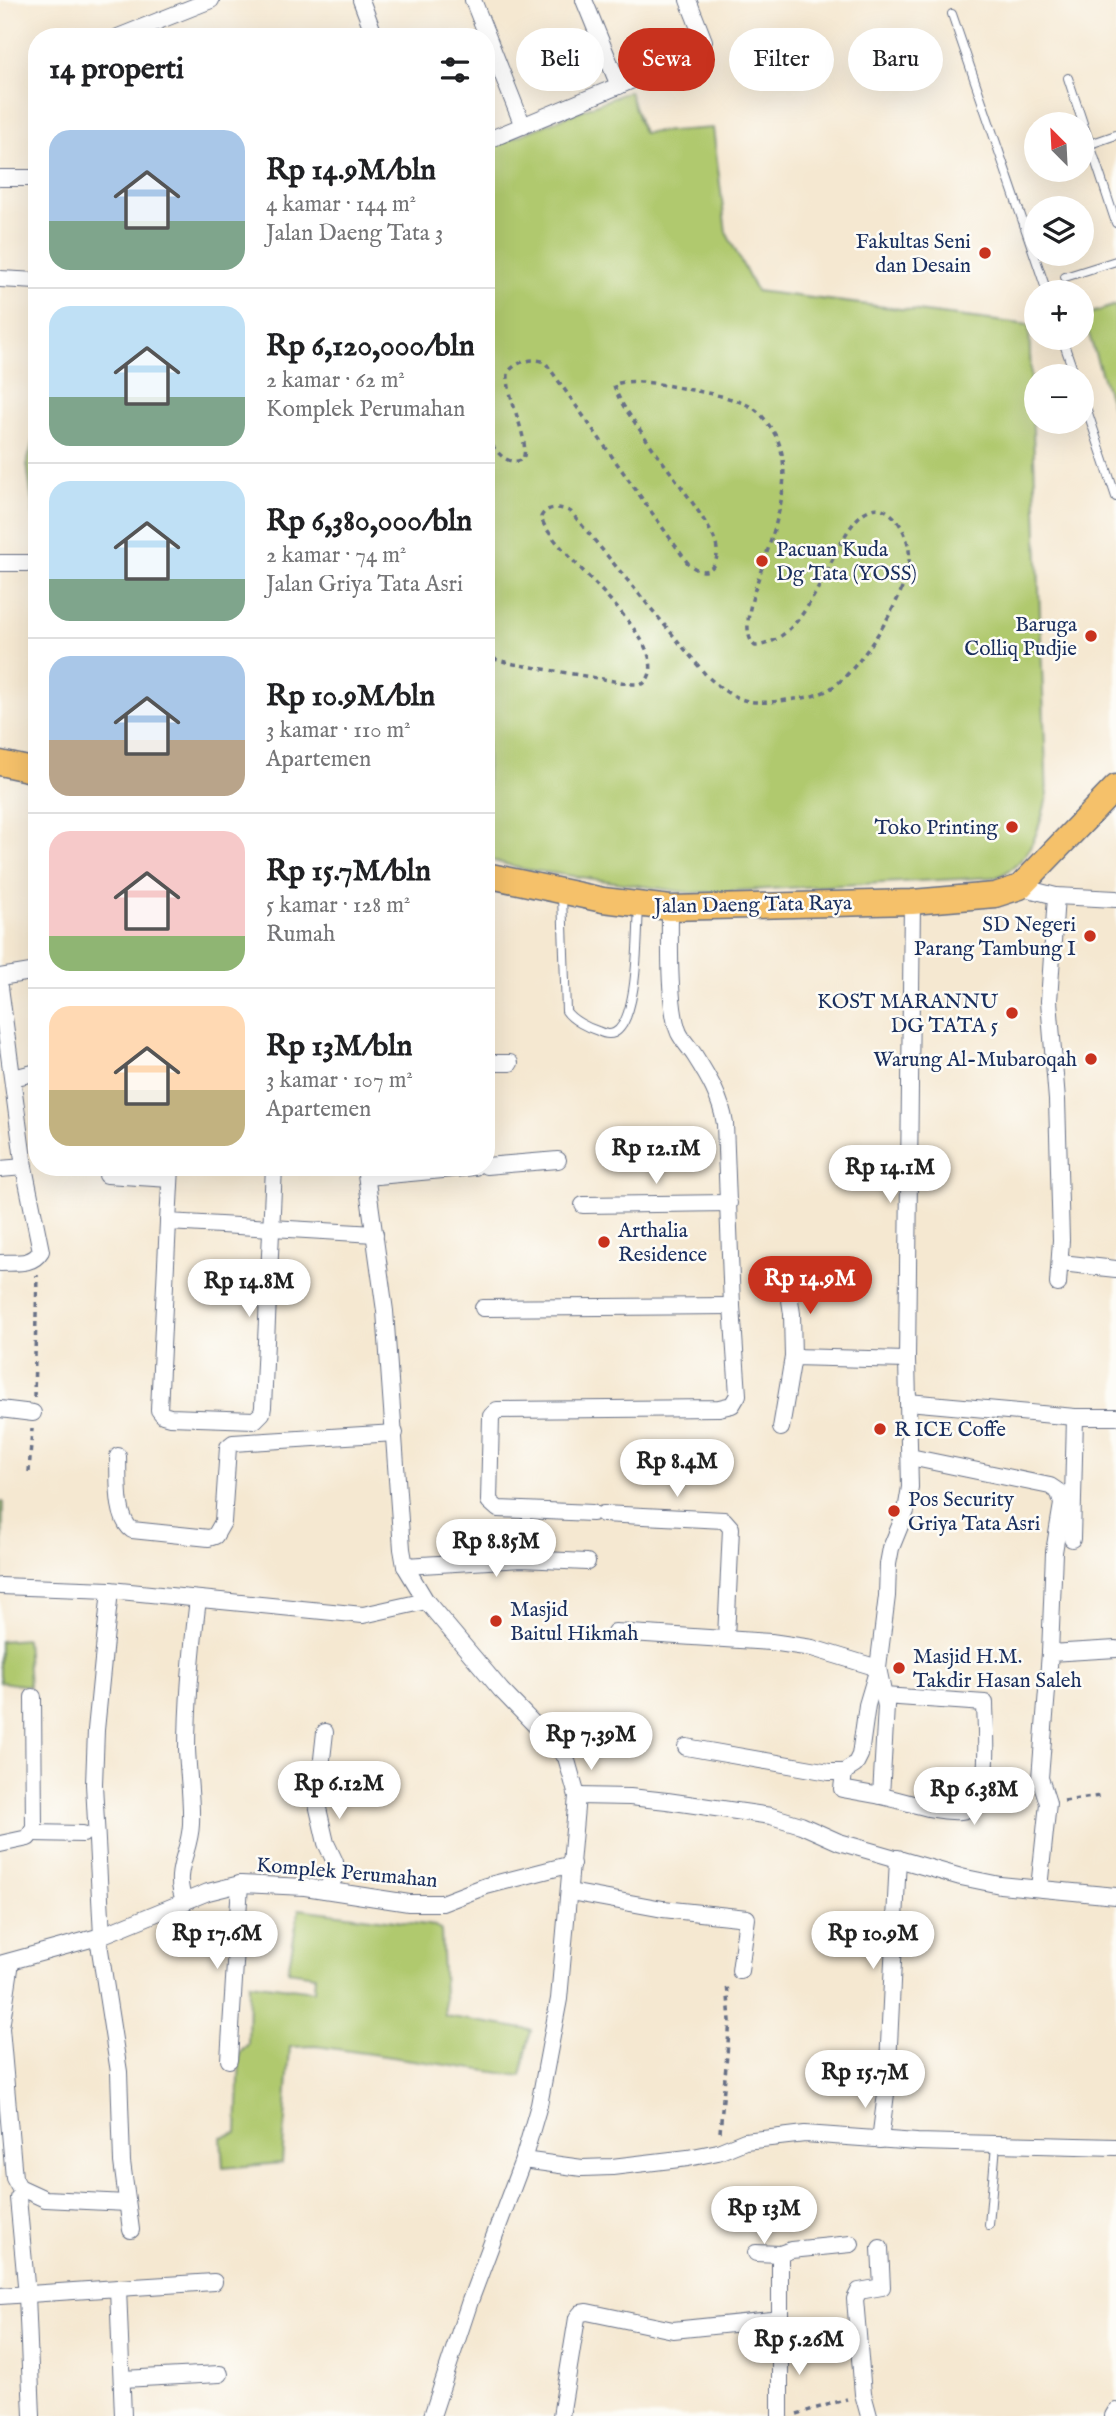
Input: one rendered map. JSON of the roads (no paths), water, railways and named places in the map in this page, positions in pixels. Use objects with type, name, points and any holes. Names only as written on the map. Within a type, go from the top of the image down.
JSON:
[{"type":"main road","points":[[0,763],[28,769]]},
{"type":"main road","points":[[1020,887],[1116,787]]},
{"type":"main road","name":"Jalan Daeng Tata Raya","points":[[495,877],[562,891],[670,908],[912,902],[995,895],[1020,887]]},
{"type":"street","points":[[141,28],[211,0]]},
{"type":"street","points":[[361,0],[372,28]]},
{"type":"street","points":[[473,0],[484,28]]},
{"type":"street","points":[[584,0],[618,84]]},
{"type":"street","points":[[688,0],[699,28]]},
{"type":"street","points":[[495,55],[523,126]]},
{"type":"street","points":[[495,137],[618,86]]},
{"type":"street","points":[[0,178],[28,178]]},
{"type":"street","points":[[0,279],[28,281]]},
{"type":"street","points":[[0,564],[28,563]]},
{"type":"street","points":[[1020,887],[1056,895],[1116,899]]},
{"type":"street","points":[[1056,895],[1049,1001],[1057,1100],[1061,1263],[1058,1284]]},
{"type":"street","points":[[685,1747],[829,1772],[844,1772],[855,1765],[860,1755],[867,1706],[878,1668],[889,1556],[906,1511],[910,1487],[907,1360],[912,902]]},
{"type":"street","points":[[670,908],[670,952],[676,1021],[680,1033],[722,1103],[726,1124],[738,1395],[732,1405],[719,1408],[497,1410],[491,1416],[489,1502],[498,1509],[724,1520],[731,1528],[726,1638]]},
{"type":"street","points":[[0,977],[28,972]]},
{"type":"street","points":[[0,987],[8,1068],[41,1251],[37,1257],[27,1262],[0,1263]]},
{"type":"street","points":[[495,1063],[510,1063]]},
{"type":"street","points":[[8,1068],[28,1071]]},
{"type":"street","points":[[495,1165],[558,1160]]},
{"type":"street","points":[[0,1168],[24,1167]]},
{"type":"street","points":[[171,1176],[158,1405],[161,1414],[170,1417],[253,1421],[262,1413],[274,1176]]},
{"type":"street","points":[[367,1176],[385,1311],[405,1566],[426,1601],[500,1690],[566,1756],[577,1796],[559,1999],[539,2105],[523,2160],[470,2301],[432,2416]]},
{"type":"street","points":[[583,1205],[729,1203]]},
{"type":"street","points":[[168,1222],[375,1234]]},
{"type":"street","points":[[1061,1263],[1116,1269]]},
{"type":"street","points":[[781,1429],[793,1357],[792,1314],[787,1279]]},
{"type":"street","points":[[483,1308],[732,1306]]},
{"type":"street","points":[[793,1357],[907,1360]]},
{"type":"street","points":[[908,1402],[1075,1417],[1116,1417]]},
{"type":"street","points":[[0,1409],[33,1413]]},
{"type":"street","points":[[1072,1539],[1075,1417]]},
{"type":"street","points":[[118,1456],[121,1516],[127,1527],[132,1530],[209,1538],[215,1536],[223,1522],[228,1450],[233,1443],[395,1433]]},
{"type":"street","points":[[910,1457],[1050,1486],[1059,1492],[1062,1504],[1055,1552],[1040,1778],[1048,1803],[1039,1888]]},
{"type":"street","points":[[405,1566],[522,1559],[587,1562]]},
{"type":"street","points":[[0,1586],[110,1590],[363,1615],[426,1601]]},
{"type":"street","points":[[110,1590],[97,1716],[94,1784],[100,1936],[119,2072],[122,2162],[131,2230]]},
{"type":"street","points":[[186,1902],[179,1889],[179,1881],[191,1829],[187,1745],[198,1598]]},
{"type":"street","points":[[615,1632],[726,1638],[812,1648],[878,1668]]},
{"type":"street","points":[[1050,1653],[1116,1649]]},
{"type":"street","points":[[878,1668],[886,1706],[881,1796]]},
{"type":"street","points":[[844,1772],[842,1789],[961,1811],[976,1804],[984,1788],[985,1703],[884,1696]]},
{"type":"street","points":[[0,1844],[29,1838],[32,1833],[35,1819],[33,1697]]},
{"type":"street","points":[[325,1732],[317,1804],[326,1843],[335,1862],[336,1876],[325,1890]]},
{"type":"street","points":[[577,1796],[630,1797],[771,1816],[839,1842],[961,1877],[1000,1885],[1116,1896]]},
{"type":"street","points":[[32,1833],[83,1834]]},
{"type":"street","points":[[880,2140],[887,2086],[898,1858]]},
{"type":"street","name":"Komplek Perumahan","points":[[5,1963],[100,1936],[208,1892],[240,1884],[325,1890],[409,1903],[442,1903],[486,1886],[572,1864]]},
{"type":"street","points":[[229,2060],[240,1884]]},
{"type":"street","points":[[570,1892],[663,1909],[747,1918],[734,1974]]},
{"type":"street","points":[[5,1963],[1,2028],[4,2096],[14,2178],[19,2187],[46,2199],[127,2203]]},
{"type":"street","points":[[523,2160],[582,2168],[612,2167],[688,2158],[718,2152],[745,2141],[789,2135],[996,2145],[1116,2147]]},
{"type":"street","points":[[18,2198],[27,2295],[32,2416]]},
{"type":"street","points":[[756,2253],[780,2254],[791,2250],[851,2244]]},
{"type":"street","points":[[869,2416],[863,2394],[856,2294],[859,2291],[882,2287],[880,2248]]},
{"type":"street","points":[[780,2254],[782,2416]]},
{"type":"street","points":[[0,2296],[214,2283]]},
{"type":"street","points":[[118,2288],[123,2416]]},
{"type":"street","points":[[561,2416],[577,2318],[581,2313],[673,2330],[781,2319]]},
{"type":"street","points":[[122,2379],[220,2374]]},
{"type":"street","points":[[1113,2416],[1116,2411]]},
{"type":"lane","points":[[952,14],[1043,280]]},
{"type":"lane","points":[[1068,78],[1079,112]]},
{"type":"lane","points":[[1094,143],[1116,135]]},
{"type":"lane","points":[[1094,156],[1116,223]]},
{"type":"lane","points":[[1065,277],[1116,261]]},
{"type":"lane","points":[[1094,431],[1116,496]]},
{"type":"lane","points":[[562,891],[566,1012],[587,1026],[607,1034],[614,1033],[624,1024],[628,1011],[634,980],[639,904]]},
{"type":"lane","points":[[989,2225],[996,2145]]},
{"type":"place","name":"Fakultas Seni dan Desain","points":[[985,253]]},
{"type":"place","name":"Pacuan Kuda Dg Tata (YOSS)","points":[[762,561]]},
{"type":"place","name":"Baruga Colliq Pudjie","points":[[1091,636]]},
{"type":"place","name":"Toko Printing","points":[[1012,827]]},
{"type":"place","name":"SD Negeri Parang Tambung I","points":[[1090,936]]},
{"type":"place","name":"KOST MARANNU DG TATA 5","points":[[1012,1013]]},
{"type":"place","name":"Warung Al-Mubaroqah","points":[[1091,1059]]},
{"type":"place","name":"Arthalia Residence","points":[[604,1242]]},
{"type":"place","name":"R ICE Coffe","points":[[880,1429]]},
{"type":"place","name":"Pos Security Griya Tata Asri","points":[[894,1511]]},
{"type":"place","name":"Masjid Baitul Hikmah","points":[[496,1621]]},
{"type":"place","name":"Masjid H.M. Takdir Hasan Saleh","points":[[899,1668]]}]
